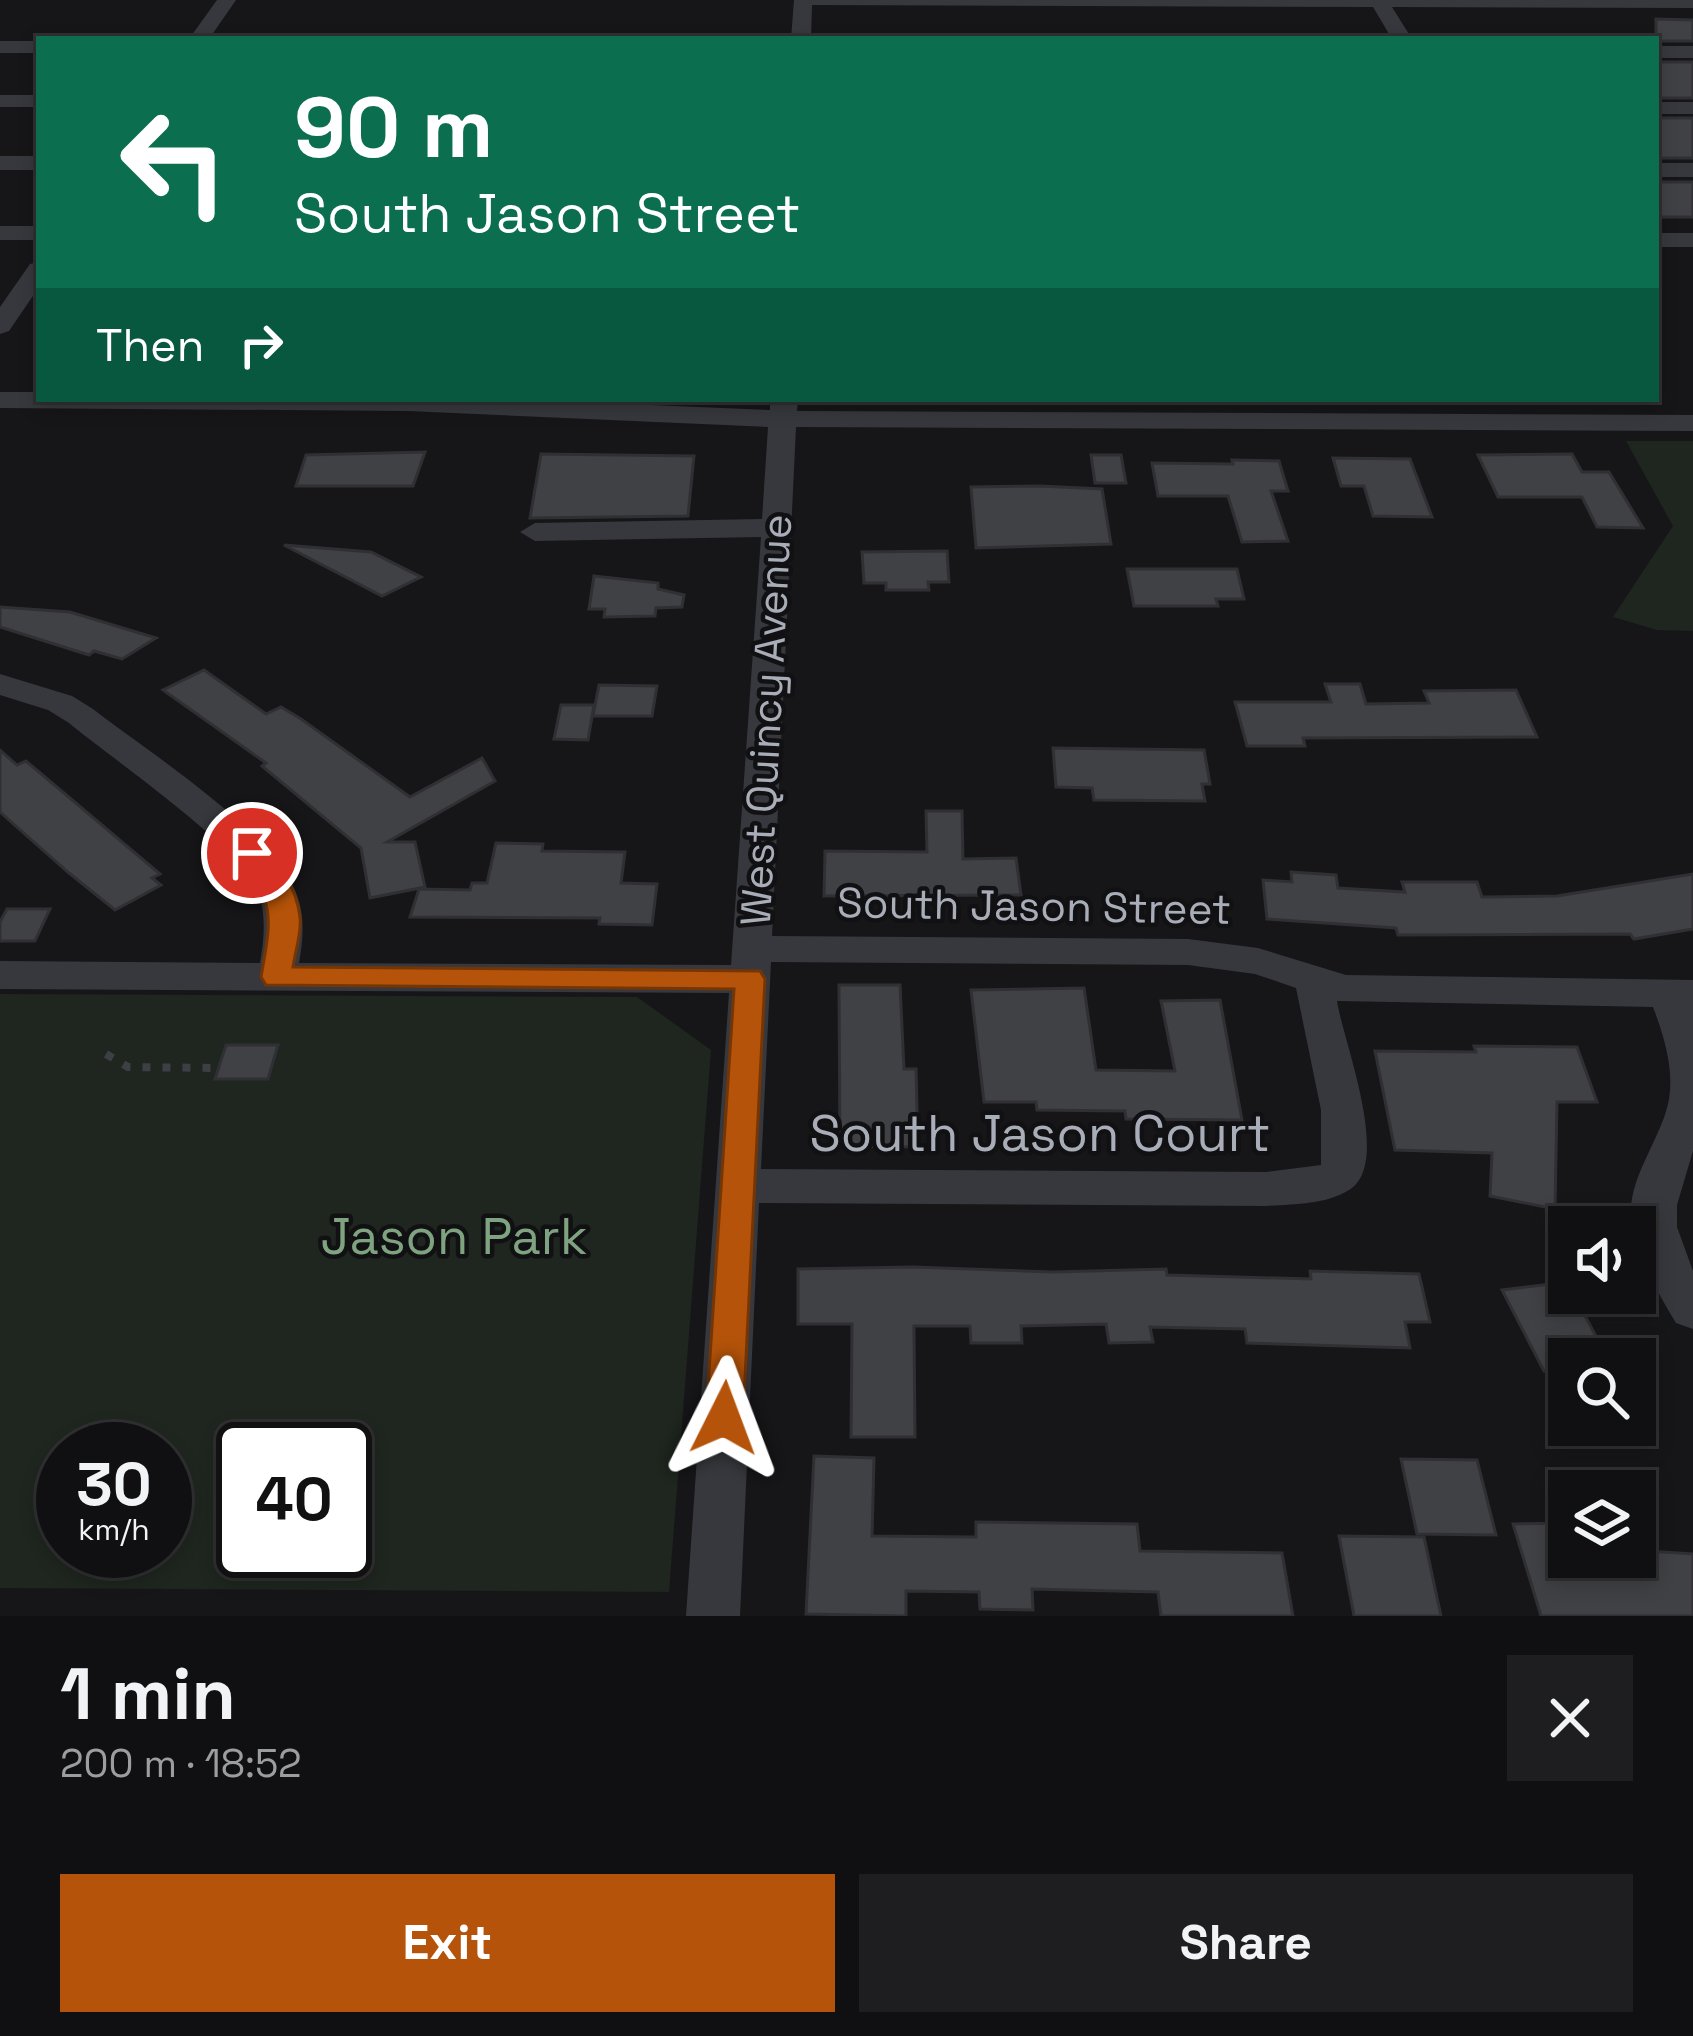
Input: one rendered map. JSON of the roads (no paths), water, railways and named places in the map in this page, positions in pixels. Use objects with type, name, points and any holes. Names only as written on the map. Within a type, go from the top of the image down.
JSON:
[{"type":"street","points":[[201,36],[226,0]]},
{"type":"street","points":[[801,36],[803,0]]},
{"type":"street","points":[[815,0],[1693,2]]},
{"type":"street","points":[[1379,1],[1400,36]]},
{"type":"street","points":[[0,47],[36,47]]},
{"type":"street","points":[[1659,52],[1693,52]]},
{"type":"street","points":[[0,100],[36,101]]},
{"type":"street","points":[[1659,107],[1693,108]]},
{"type":"street","points":[[0,163],[36,163]]},
{"type":"street","points":[[1659,170],[1693,170]]},
{"type":"street","points":[[0,232],[36,233]]},
{"type":"street","points":[[1659,240],[1693,240]]},
{"type":"street","points":[[3,317],[36,273]]},
{"type":"street","points":[[3,317],[36,313]]},
{"type":"street","points":[[0,400],[36,400]]},
{"type":"street","points":[[272,402],[783,409],[1626,411],[1693,423]]},
{"type":"street","name":"West Quincy Avenue","points":[[713,1616],[783,409]]},
{"type":"street","points":[[535,532],[777,528]]},
{"type":"street","points":[[0,684],[33,693],[81,716],[252,853],[273,878],[286,918],[276,977]]},
{"type":"street","name":"South Jason Street","points":[[0,975],[276,977],[1188,952],[1258,961],[1316,982],[1374,991],[1680,994]]},
{"type":"street","name":"South Jason Court","points":[[738,1186],[1266,1189],[1321,1184],[1339,1176],[1346,1165],[1345,1128],[1317,1018],[1316,982]]},
{"type":"street","points":[[1680,994],[1692,1085],[1685,1118],[1652,1202],[1664,1258],[1693,1310]]},
{"type":"park label","name":"Jason Park","points":[[454,1236]]}]
